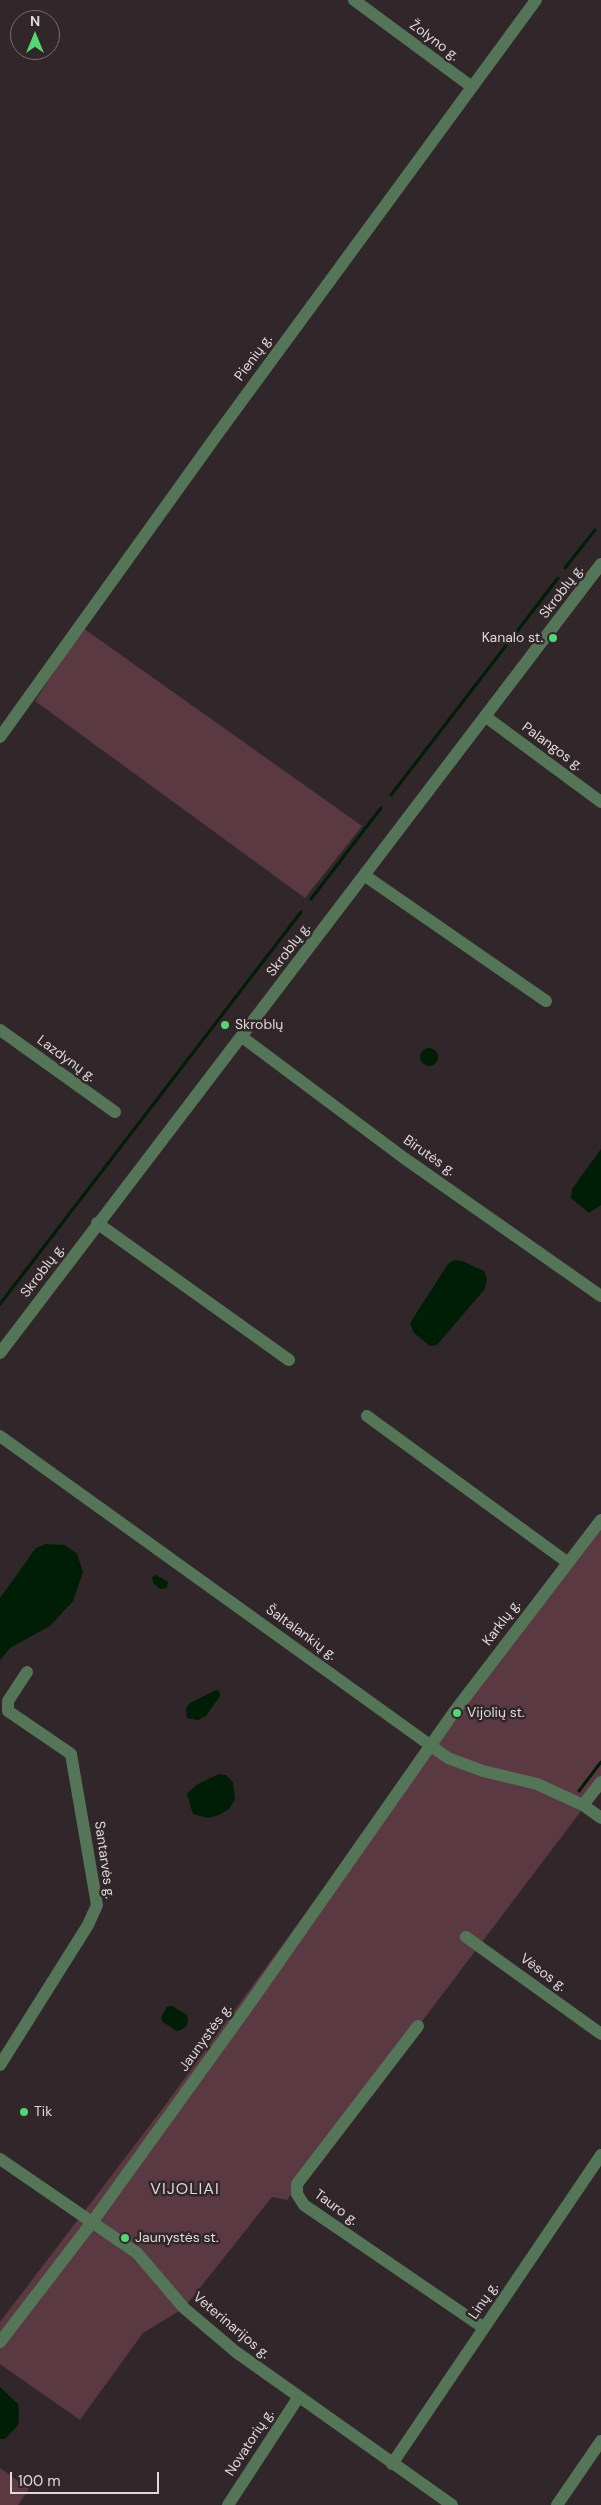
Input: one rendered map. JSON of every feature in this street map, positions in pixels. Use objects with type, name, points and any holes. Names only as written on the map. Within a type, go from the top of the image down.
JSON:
[{"type":"street","name":"Žolyno g.","points":[[354,0],[472,87]]},
{"type":"street","name":"Pienių g.","points":[[0,737],[219,432],[536,0]]},
{"type":"street","name":"Skroblų g.","points":[[0,1353],[601,564]]},
{"type":"street","name":"Palangos g.","points":[[486,717],[601,802]]},
{"type":"street","points":[[364,876],[546,1001]]},
{"type":"street","name":"Lazdynų g.","points":[[0,1030],[115,1112]]},
{"type":"street","name":"Birutės g.","points":[[242,1037],[404,1158],[601,1296]]},
{"type":"street","points":[[98,1223],[289,1360]]},
{"type":"street","points":[[367,1416],[567,1562]]},
{"type":"street","name":"Šaltalankių g.","points":[[0,1436],[256,1618],[429,1746],[448,1758],[483,1771],[537,1784],[583,1805],[601,1818]]},
{"type":"street","name":"Karklų g.","points":[[429,1746],[567,1562],[601,1520]]},
{"type":"street","name":"Santarvės g.","points":[[0,2065],[88,1925],[96,1906],[72,1754],[8,1711],[8,1701],[27,1672]]},
{"type":"street","name":"Jaunystės g.","points":[[0,2342],[93,2221],[248,2006],[429,1746]]},
{"type":"street","points":[[583,1805],[601,1782]]},
{"type":"street","name":"Vėsos g.","points":[[466,1937],[601,2034]]},
{"type":"street","name":"Tauro g.","points":[[418,2026],[297,2184],[297,2194],[304,2205],[484,2328]]},
{"type":"street","name":"Linų g.","points":[[392,2464],[601,2155]]},
{"type":"street","name":"Veterinarijos g.","points":[[0,2159],[137,2253],[184,2308],[236,2352],[298,2398],[452,2505]]},
{"type":"street","name":"Novatorių g.","points":[[228,2505],[298,2398]]},
{"type":"street","points":[[557,2505],[601,2441]]},
{"type":"shaded area","points":[[83,628],[362,826],[305,898],[35,701]]},
{"type":"shaded area","points":[[425,1048],[433,1048],[438,1053],[436,1064],[425,1066],[420,1061],[420,1053]]},
{"type":"shaded area","points":[[601,1149],[601,1205],[589,1213],[571,1198],[572,1189]]},
{"type":"shaded area","points":[[454,1260],[462,1261],[484,1271],[487,1280],[484,1290],[437,1345],[430,1346],[414,1333],[410,1323],[448,1264]]},
{"type":"shaded area","points":[[601,1520],[601,1776],[584,1798],[581,1811],[287,2200],[272,2197],[184,2308],[143,2333],[80,2420],[0,2364],[0,2322],[163,2108],[408,1773]]},
{"type":"shaded area","points":[[46,1544],[65,1545],[77,1554],[83,1572],[73,1601],[50,1626],[10,1648],[0,1660],[0,1598],[36,1548]]},
{"type":"shaded area","points":[[156,1575],[168,1582],[167,1588],[160,1589],[153,1583],[152,1577]]},
{"type":"shaded area","points":[[216,1690],[219,1691],[220,1696],[206,1716],[198,1720],[187,1718],[186,1708],[190,1703]]},
{"type":"shaded area","points":[[219,1774],[226,1775],[233,1782],[235,1799],[229,1809],[219,1815],[208,1818],[193,1814],[187,1794],[196,1785]]},
{"type":"shaded area","points":[[172,2006],[187,2015],[187,2025],[181,2030],[177,2031],[163,2022],[161,2018],[167,2007]]},
{"type":"shaded area","points":[[0,2387],[18,2404],[19,2414],[18,2425],[5,2439],[0,2439]]},
{"type":"shaded area","points":[[0,2468],[29,2489],[18,2505],[0,2505]]},
{"type":"waterway","points":[[565,568],[595,530]]},
{"type":"waterway","points":[[391,795],[558,578]]},
{"type":"waterway","points":[[311,899],[381,808]]},
{"type":"waterway","points":[[0,1304],[301,912]]},
{"type":"waterway","points":[[579,1791],[601,1762]]},
{"type":"place","name":"Kanalo st.","points":[[553,638]]},
{"type":"place","name":"Skroblų","points":[[225,1025]]},
{"type":"place","name":"Vijolių st.","points":[[457,1713]]},
{"type":"place","name":"Tik","points":[[24,2112]]},
{"type":"place","name":"Jaunystės st.","points":[[125,2238]]},
{"type":"district","name":"VIJOLIAI","points":[[185,2190]]}]
